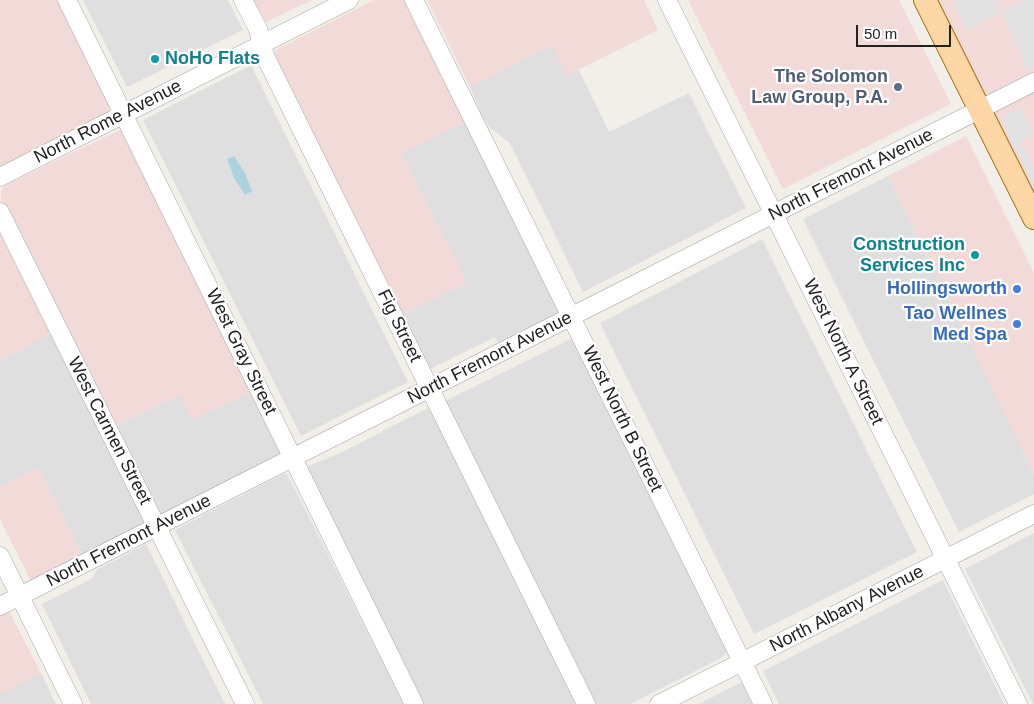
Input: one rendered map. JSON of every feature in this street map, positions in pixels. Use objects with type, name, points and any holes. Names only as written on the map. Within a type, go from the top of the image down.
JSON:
[{"type":"main road","points":[[925,0],[1034,218]]},
{"type":"street","name":"West Gray Street","points":[[67,0],[414,704]]},
{"type":"street","name":"Fig Street","points":[[243,0],[258,29],[265,56],[586,704]]},
{"type":"street","name":"North Rome Avenue","points":[[0,177],[349,0]]},
{"type":"street","name":"West North B Street","points":[[414,0],[763,704]]},
{"type":"street","name":"West North A Street","points":[[667,0],[775,213],[1018,704]]},
{"type":"street","name":"North Fremont Avenue","points":[[0,606],[1034,82]]},
{"type":"street","name":"West Carmen Street","points":[[0,212],[245,704]]},
{"type":"street","name":"North Albany Avenue","points":[[659,704],[1034,514]]},
{"type":"street","points":[[0,556],[73,704]]},
{"type":"shaded area","points":[[0,0],[60,0],[111,103],[109,110],[102,115],[0,167]]},
{"type":"shaded area","name":"NoHo Flats","points":[[83,0],[228,0],[243,30],[127,87]]},
{"type":"shaded area","points":[[253,0],[312,0],[266,22]]},
{"type":"shaded area","points":[[374,0],[405,0],[465,122],[401,154],[467,283],[399,316],[274,55],[276,50]]},
{"type":"shaded area","points":[[427,0],[644,0],[658,30],[566,76],[552,45],[470,87]]},
{"type":"shaded area","points":[[688,0],[899,0],[951,104],[783,189]]},
{"type":"shaded area","points":[[933,0],[1034,0],[1034,74],[984,101]]},
{"type":"shaded area","points":[[952,0],[996,0],[1002,11],[1023,0],[1034,0],[1034,67],[1028,70],[1002,12],[967,30]]},
{"type":"shaded area","points":[[552,45],[566,75],[579,70],[609,132],[689,93],[746,208],[583,292],[510,143],[491,129],[481,114],[470,87]]},
{"type":"shaded area","points":[[251,65],[408,382],[301,436],[143,120]]},
{"type":"shaded area","points":[[1034,82],[1034,218],[980,110]]},
{"type":"shaded area","points":[[1019,107],[1033,134],[1020,142],[1034,169],[1034,186],[1000,118]]},
{"type":"shaded area","points":[[465,122],[559,313],[557,317],[499,345],[495,337],[428,370],[399,316],[466,282],[401,154]]},
{"type":"shaded area","points":[[120,130],[126,131],[253,391],[192,420],[180,395],[112,427],[1,200],[1,192],[4,186]]},
{"type":"shaded area","points":[[966,136],[1034,273],[1034,474],[888,176]]},
{"type":"shaded area","points":[[888,176],[1034,474],[1034,494],[959,532],[803,219]]},
{"type":"shaded area","points":[[0,225],[53,332],[0,359]]},
{"type":"shaded area","points":[[762,239],[917,552],[754,634],[600,323]]},
{"type":"shaded area","points":[[53,332],[147,523],[83,557],[38,468],[0,487],[0,359]]},
{"type":"shaded area","points":[[573,338],[728,651],[721,658],[630,704],[594,704],[443,402]]},
{"type":"shaded area","points":[[253,391],[281,451],[280,455],[162,518],[112,427],[180,395]]},
{"type":"shaded area","points":[[432,406],[579,704],[421,704],[306,467],[340,453]]},
{"type":"shaded area","points":[[38,468],[83,557],[32,583],[0,519],[0,487]]},
{"type":"shaded area","points":[[283,474],[287,474],[404,704],[263,704],[175,530]]},
{"type":"shaded area","points":[[1034,533],[1034,704],[1033,704],[965,569]]},
{"type":"shaded area","points":[[146,544],[225,704],[91,704],[42,604],[91,579],[98,569]]},
{"type":"shaded area","points":[[943,580],[1004,704],[779,704],[763,671]]},
{"type":"shaded area","points":[[8,609],[41,673],[0,694],[0,613]]},
{"type":"shaded area","points":[[41,673],[56,704],[0,704],[0,694]]},
{"type":"shaded area","points":[[742,682],[753,704],[699,704]]},
{"type":"water","points":[[234,156],[245,173],[252,191],[245,195],[234,178],[227,159]]},
{"type":"place","name":"NoHo Flats","points":[[155,59]]},
{"type":"place","name":"The Solomon Law Group, P.A.","points":[[898,87]]},
{"type":"place","name":"Construction Services Inc","points":[[975,255]]},
{"type":"place","name":"Hollingsworth","points":[[1017,289]]},
{"type":"place","name":"Tao Wellnes Med Spa","points":[[1017,324]]}]
